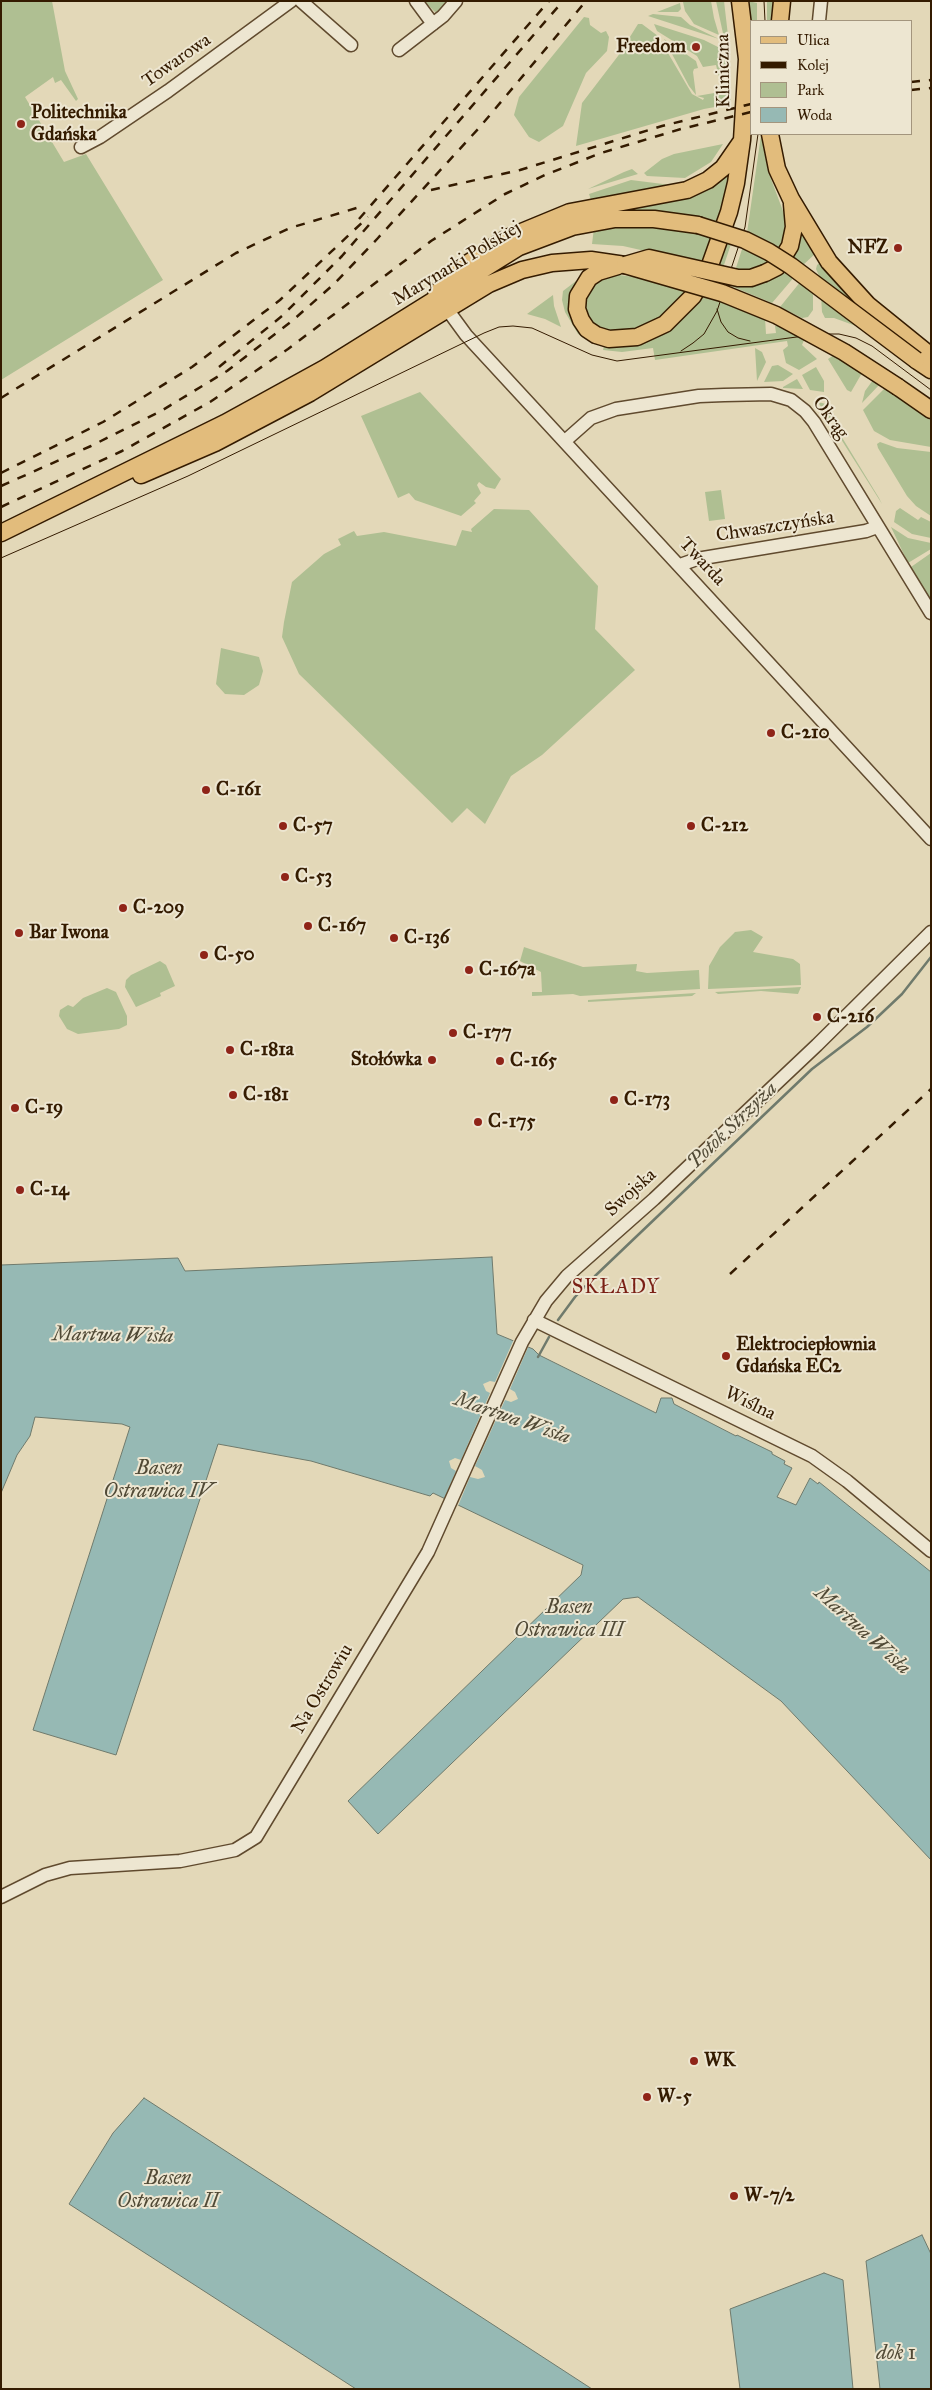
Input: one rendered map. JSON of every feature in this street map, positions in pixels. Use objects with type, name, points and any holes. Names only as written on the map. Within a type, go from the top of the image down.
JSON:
[{"type":"main road","name":"Kliniczna","points":[[625,265],[598,272],[582,287],[578,296],[577,309],[581,320],[587,329],[596,335],[620,339],[644,334],[665,324],[680,312],[693,296],[709,268],[720,240],[736,183],[742,140],[747,59],[740,1]]},
{"type":"main road","points":[[780,20],[782,1]]},
{"type":"main road","points":[[770,135],[777,169],[791,200],[819,248],[829,262],[868,305],[924,358]]},
{"type":"main road","points":[[571,219],[592,207],[687,190],[708,180],[723,168],[742,140]]},
{"type":"main road","points":[[625,265],[649,258],[738,278],[751,278],[765,273],[777,266],[790,246],[794,227],[791,200]]},
{"type":"main road","name":"Marynarki Polskiej","points":[[1,533],[62,504],[89,498],[212,437],[310,394],[440,304],[518,247],[571,219],[654,218],[698,225],[745,240],[791,266],[924,358],[931,370]]},
{"type":"main road","name":"Marynarki Polskiej","points":[[440,304],[522,270],[575,260],[625,265],[722,293],[776,315],[844,352],[931,410]]},
{"type":"street","name":"Towarowa","points":[[81,146],[100,137],[168,91],[291,1]]},
{"type":"street","points":[[301,1],[351,45]]},
{"type":"street","points":[[416,1],[432,24]]},
{"type":"street","points":[[399,50],[432,24],[456,1]]},
{"type":"street","points":[[820,20],[821,1]]},
{"type":"street","name":"Twarda","points":[[440,304],[456,325],[680,565],[931,839]]},
{"type":"street","name":"Okrąg","points":[[564,441],[592,418],[616,408],[699,396],[758,393],[779,396],[797,404],[814,422],[931,613]]},
{"type":"street","name":"Chwaszczyńska","points":[[680,565],[697,559],[866,531],[877,527]]},
{"type":"street","name":"Swojska","points":[[534,1320],[546,1301],[567,1276],[654,1199],[803,1059],[931,932]]},
{"type":"street","name":"Na Ostrowiu","points":[[1,1897],[44,1875],[70,1868],[180,1861],[235,1850],[256,1837],[428,1552],[522,1342],[534,1320]]},
{"type":"street","name":"Wiślna","points":[[534,1320],[812,1456],[847,1481],[931,1551]]},
{"type":"green space","name":"Politechnika Gdańska","points":[[1,1],[52,1],[65,71],[78,99],[76,101],[61,80],[55,83],[53,77],[25,97],[64,162],[86,154],[163,280],[1,380]]},
{"type":"green space","points":[[424,1],[451,1],[443,10],[435,12]]},
{"type":"green space","points":[[711,1],[719,35],[694,24],[685,11],[683,2]]},
{"type":"green space","points":[[716,1],[724,1],[729,44],[724,38]]},
{"type":"green space","points":[[748,1],[757,3],[757,20],[751,20]]},
{"type":"green space","points":[[767,1],[774,1],[772,20],[767,20]]},
{"type":"green space","points":[[680,3],[681,9],[678,12],[657,12]]},
{"type":"green space","points":[[653,14],[681,17],[690,25],[719,39],[648,16]]},
{"type":"green space","points":[[584,17],[589,18],[590,25],[601,33],[606,31],[609,37],[607,51],[586,73],[563,126],[539,142],[529,137],[514,115],[519,97]]},
{"type":"green space","points":[[638,24],[642,24],[658,36],[692,94],[703,100],[704,98],[697,96],[720,92],[720,81],[716,65],[703,67],[697,56],[657,31],[654,24],[704,40],[718,47],[728,64],[731,104],[704,109],[576,146],[582,103],[618,56]]},
{"type":"green space","points":[[664,39],[696,61],[698,68],[694,69],[693,72],[696,95],[689,86]]},
{"type":"green space","points":[[761,135],[768,171],[786,219],[787,227],[780,251],[747,233]]},
{"type":"green space","points":[[723,144],[711,162],[685,178],[647,176],[644,173],[662,159],[674,154]]},
{"type":"green space","points":[[735,161],[720,223],[701,218],[620,213],[617,208],[655,202]]},
{"type":"green space","points":[[632,169],[638,174],[588,189],[624,172]]},
{"type":"green space","points":[[631,180],[671,185],[591,200],[589,194]]},
{"type":"green space","points":[[640,224],[715,236],[703,264],[623,246],[592,244],[594,228]]},
{"type":"green space","points":[[801,225],[816,253],[802,266],[792,258]]},
{"type":"green space","points":[[727,239],[732,241],[723,268],[715,267]]},
{"type":"green space","points":[[743,246],[773,261],[751,271],[735,271]]},
{"type":"green space","points":[[822,261],[877,320],[821,280],[816,269],[817,265]]},
{"type":"green space","points":[[784,268],[795,276],[772,303],[731,286],[732,283]]},
{"type":"green space","points":[[612,274],[634,277],[689,291],[662,318],[630,331],[604,332],[588,321],[583,305],[591,283]]},
{"type":"green space","points":[[576,281],[578,282],[573,290],[571,307],[616,345],[701,295],[765,318],[766,334],[776,333],[775,326],[780,325],[805,338],[802,345],[817,359],[799,370],[786,363],[783,350],[788,346],[787,341],[655,360],[653,348],[622,352],[603,350],[604,346],[578,334],[565,312],[562,300],[563,291]]},
{"type":"green space","points":[[801,281],[813,290],[813,310],[808,317],[802,318],[780,307]]},
{"type":"green space","points":[[553,295],[554,306],[561,327],[545,319],[527,314]]},
{"type":"green space","points":[[821,296],[867,330],[834,318],[825,318],[822,312]]},
{"type":"green space","points":[[755,348],[762,352],[766,362],[757,381]]},
{"type":"green space","points":[[834,355],[862,373],[851,392],[847,390],[828,359]]},
{"type":"green space","points":[[778,365],[793,374],[783,381],[764,382],[772,366]]},
{"type":"green space","points":[[816,367],[824,381],[824,392],[810,390],[802,375]]},
{"type":"green space","points":[[797,379],[803,389],[783,388],[783,387]]},
{"type":"green space","points":[[873,380],[880,384],[862,403],[865,391]]},
{"type":"green space","points":[[885,388],[931,420],[931,447],[890,440],[874,431],[863,410]]},
{"type":"green space","points":[[420,392],[501,479],[495,489],[486,487],[479,482],[477,485],[481,493],[474,501],[476,503],[461,516],[415,500],[409,493],[398,498],[361,416]]},
{"type":"green space","points":[[818,402],[826,404],[833,421],[831,423]]},
{"type":"green space","points":[[835,426],[879,498],[882,504],[834,428]]},
{"type":"green space","points":[[880,442],[897,448],[931,452],[931,516],[916,506],[907,496],[878,448],[877,444]]},
{"type":"green space","points":[[721,490],[725,519],[709,521],[705,492]]},
{"type":"green space","points":[[900,508],[918,520],[921,517],[931,522],[931,538],[912,534],[894,522],[896,511]]},
{"type":"green space","points":[[494,509],[529,510],[598,586],[595,629],[635,670],[542,755],[511,776],[485,824],[467,808],[452,823],[299,674],[282,637],[284,622],[292,582],[324,554],[341,545],[338,539],[354,531],[357,536],[384,532],[456,546],[462,530],[472,532],[471,529]]},
{"type":"green space","points":[[891,527],[908,538],[931,543],[931,549],[908,563]]},
{"type":"green space","points":[[931,553],[931,603],[911,571],[913,570],[911,567]]},
{"type":"green space","points":[[221,648],[259,657],[263,671],[259,685],[244,695],[225,694],[216,684]]},
{"type":"green space","points":[[751,930],[763,937],[753,952],[793,959],[800,964],[801,985],[708,989],[709,966],[720,947],[735,932]]},
{"type":"green space","points":[[524,947],[583,967],[637,964],[636,971],[647,973],[699,970],[700,989],[580,996],[573,994],[532,996],[532,992],[542,992],[541,972],[520,961]]},
{"type":"green space","points":[[160,961],[166,965],[175,986],[160,993],[161,996],[136,1007],[125,987],[126,980],[131,975]]},
{"type":"green space","points":[[801,987],[798,994],[761,991],[718,994],[715,992]]},
{"type":"green space","points":[[107,988],[116,992],[127,1016],[127,1025],[119,1029],[78,1034],[67,1029],[59,1016],[60,1010],[68,1005],[73,1007],[83,998]]},
{"type":"green space","points":[[696,993],[692,996],[588,1002],[588,1000]]},
{"type":"water","points":[[492,1257],[497,1334],[533,1349],[539,1355],[656,1413],[661,1398],[672,1398],[674,1404],[772,1452],[772,1454],[785,1461],[784,1464],[792,1468],[777,1497],[796,1505],[810,1478],[818,1484],[819,1482],[931,1572],[931,1860],[781,1701],[638,1597],[623,1599],[378,1834],[348,1801],[581,1575],[583,1565],[433,1493],[430,1496],[311,1461],[218,1444],[116,1755],[33,1730],[130,1427],[122,1424],[35,1417],[30,1436],[17,1455],[1,1493],[1,1265],[178,1258],[185,1271]]},
{"type":"water","name":"Basen Ostrawica II","points":[[144,2098],[592,2389],[356,2389],[69,2204],[113,2133]]},
{"type":"water","name":"dok 1","points":[[922,2235],[931,2254],[931,2389],[880,2389],[866,2261]]},
{"type":"water","points":[[824,2273],[843,2280],[853,2389],[740,2389],[730,2309]]},
{"type":"pier","points":[[514,1339],[529,1345],[510,1389],[515,1392],[518,1399],[511,1402],[505,1400],[475,1466],[482,1470],[485,1477],[478,1479],[470,1477],[458,1506],[444,1499],[456,1471],[451,1468],[449,1461],[455,1458],[461,1460],[490,1393],[486,1391],[483,1384],[490,1381],[495,1382]]},
{"type":"waterway","name":"Potok Strzyża","points":[[558,1320],[575,1297],[595,1276],[812,1069],[867,1027],[902,994],[931,957]]},
{"type":"waterway","name":"Potok Strzyża","points":[[538,1357],[549,1337]]},
{"type":"tram line","points":[[764,1],[765,20]]},
{"type":"tram line","points":[[681,351],[704,334],[717,311],[745,227],[758,135]]},
{"type":"tram line","points":[[717,309],[721,322],[728,332],[738,338],[750,341]]},
{"type":"tram line","points":[[1,558],[188,476],[499,327],[532,328],[592,355],[617,361],[819,334],[839,334],[856,338],[872,346],[931,390]]},
{"type":"railway","points":[[359,219],[549,1]]},
{"type":"railway","points":[[219,367],[282,316],[342,256],[563,1]]},
{"type":"railway","points":[[1,486],[91,446],[161,411],[227,371],[292,321],[334,284],[378,238],[479,128],[586,1]]},
{"type":"railway","points":[[912,82],[931,80]]},
{"type":"railway","points":[[912,90],[931,88]]},
{"type":"railway","points":[[431,190],[520,170],[662,126],[750,104]]},
{"type":"railway","points":[[1,507],[122,451],[210,402],[288,349],[431,241],[505,194],[545,175],[601,153],[681,129],[750,112]]},
{"type":"railway","points":[[1,398],[236,253],[290,228],[360,207]]},
{"type":"railway","points":[[1,473],[103,422],[192,367],[280,300],[368,217]]},
{"type":"railway","points":[[730,1274],[931,1089]]},
{"type":"place","name":"Freedom","points":[[696,47]]},
{"type":"place","name":"Politechnika Gdańska","points":[[21,124]]},
{"type":"place","name":"NFZ","points":[[898,248]]},
{"type":"place","name":"C-210","points":[[771,733]]},
{"type":"place","name":"C-161","points":[[206,790]]},
{"type":"place","name":"C-57","points":[[283,826]]},
{"type":"place","name":"C-212","points":[[691,826]]},
{"type":"place","name":"C-53","points":[[285,877]]},
{"type":"place","name":"C-209","points":[[123,908]]},
{"type":"place","name":"C-167","points":[[308,926]]},
{"type":"place","name":"Bar Iwona","points":[[19,933]]},
{"type":"place","name":"C-136","points":[[394,938]]},
{"type":"place","name":"C-50","points":[[204,955]]},
{"type":"place","name":"C-167a","points":[[469,970]]},
{"type":"place","name":"C-216","points":[[817,1017]]},
{"type":"place","name":"C-177","points":[[453,1033]]},
{"type":"place","name":"C-181a","points":[[230,1050]]},
{"type":"place","name":"Stołówka","points":[[432,1060]]},
{"type":"place","name":"C-165","points":[[500,1061]]},
{"type":"place","name":"C-181","points":[[233,1095]]},
{"type":"place","name":"C-173","points":[[614,1100]]},
{"type":"place","name":"C-19","points":[[15,1108]]},
{"type":"place","name":"C-175","points":[[478,1122]]},
{"type":"place","name":"C-14","points":[[20,1190]]},
{"type":"place","name":"Elektrociepłownia Gdańska EC2","points":[[726,1356]]},
{"type":"place","name":"WK","points":[[694,2061]]},
{"type":"place","name":"W-5","points":[[647,2097]]},
{"type":"place","name":"W-7/2","points":[[734,2196]]},
{"type":"district","name":"SKŁADY","points":[[616,1288]]},
{"type":"water label","name":"Martwa Wisła","points":[[113,1336]]},
{"type":"water label","name":"Martwa Wisła","points":[[512,1419]]},
{"type":"water label","name":"Basen Ostrawica IV","points":[[159,1480]]},
{"type":"water label","name":"Basen Ostrawica III","points":[[569,1620]]},
{"type":"water label","name":"Martwa Wisła","points":[[862,1631]]}]
